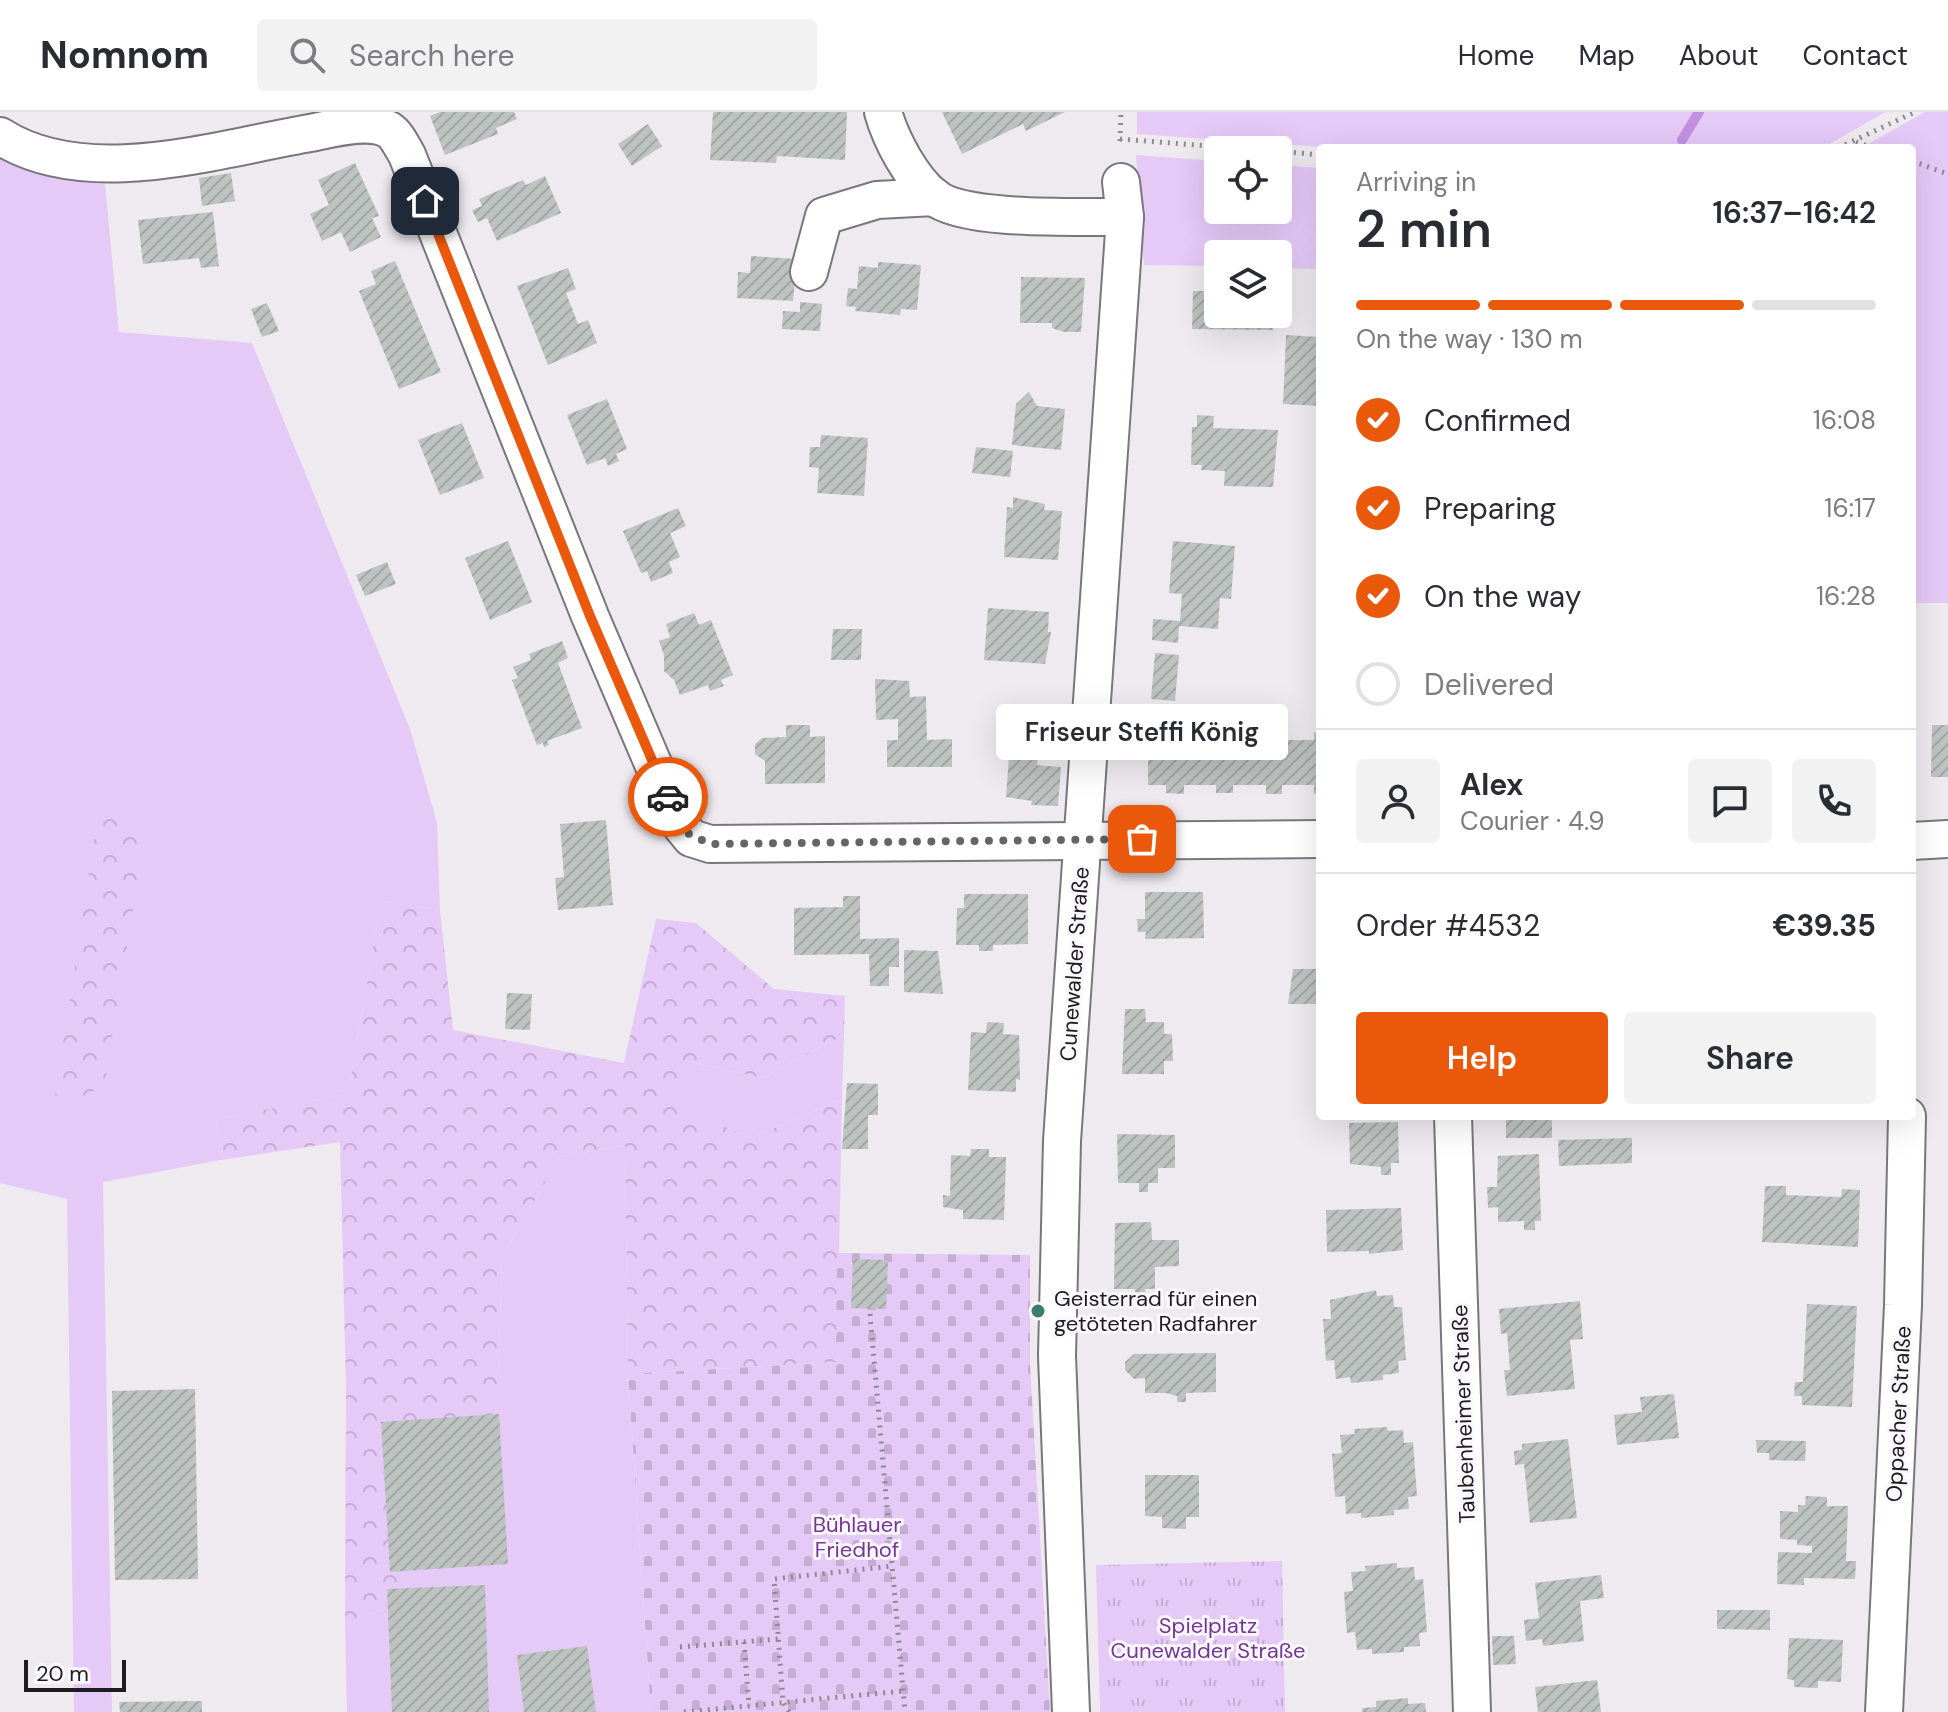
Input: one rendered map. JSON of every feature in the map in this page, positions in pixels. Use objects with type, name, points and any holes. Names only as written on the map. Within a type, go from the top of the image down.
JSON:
[{"type":"street","points":[[883,112],[896,144],[935,197]]},
{"type":"street","points":[[0,136],[43,157],[75,163],[109,163],[171,157],[346,128],[373,126],[389,130],[407,155],[590,616],[678,822],[691,838],[710,844],[1316,839]]},
{"type":"street","name":"Cunewalder Straße","points":[[809,272],[824,216],[877,200],[935,197],[969,209],[996,213],[1123,200],[1062,1141],[1057,1356],[1071,1712]]},
{"type":"street","points":[[1916,840],[1948,839]]},
{"type":"street","name":"Taubenheimer Straße","points":[[1453,1120],[1472,1712]]},
{"type":"street","name":"Oppacher Straße","points":[[1884,1712],[1903,1305],[1907,1120]]},
{"type":"path","points":[[1848,144],[1915,112]]},
{"type":"path","points":[[1120,139],[1204,146]]},
{"type":"path","points":[[1855,141],[1863,144]]},
{"type":"path","points":[[1292,152],[1316,155]]},
{"type":"path","points":[[1916,162],[1948,174]]},
{"type":"path","points":[[870,1314],[905,1712]]},
{"type":"path","points":[[789,1712],[783,1702],[774,1579],[892,1566]]},
{"type":"path","points":[[680,1647],[778,1639]]},
{"type":"path","points":[[744,1642],[749,1706]]},
{"type":"path","points":[[684,1712],[903,1691]]},
{"type":"green space","points":[[1137,112],[1885,112],[1830,144],[1316,144],[1316,146],[1292,145],[1292,136],[1204,136],[1204,139],[1137,134]]},
{"type":"green space","points":[[1925,112],[1948,112],[1948,603],[1916,603],[1916,144],[1868,144]]},
{"type":"green space","points":[[0,150],[104,173],[119,332],[252,343],[410,729],[437,823],[440,910],[381,901],[348,1094],[217,1119],[221,1160],[103,1182],[112,1712],[74,1712],[67,1199],[0,1183]]},
{"type":"green space","points":[[1136,155],[1204,160],[1204,224],[1292,224],[1292,166],[1316,168],[1316,269],[1292,268],[1292,240],[1204,240],[1204,266],[1144,265]]},
{"type":"green space","points":[[100,800],[146,830],[104,1086],[53,1110]]},
{"type":"green space","points":[[381,901],[440,910],[453,1030],[624,1063],[656,919],[696,923],[774,989],[845,996],[844,1035],[762,1078],[688,1061],[676,1106],[751,1138],[842,1099],[837,1362],[628,1374],[625,1145],[560,1157],[502,1257],[498,1379],[474,1533],[386,1608],[345,1624],[346,1386],[340,1142],[221,1160],[217,1119],[348,1094]]},
{"type":"green space","points":[[844,1035],[842,1099],[751,1138],[675,1106],[687,1061],[762,1078]]},
{"type":"green space","points":[[625,1145],[628,1374],[651,1712],[347,1712],[345,1624],[386,1608],[498,1379],[502,1257],[560,1157]]},
{"type":"green space","name":"Bühlauer Friedhof","points":[[837,1253],[1030,1255],[1030,1364],[1050,1712],[651,1712],[628,1374],[836,1362]]},
{"type":"green space","name":"Spielplatz Cunewalder Straße","points":[[1282,1561],[1285,1712],[1100,1712],[1096,1565]]},
{"type":"building","points":[[440,112],[514,112],[517,119],[496,128],[498,134],[445,155],[430,116]]},
{"type":"building","points":[[713,112],[847,112],[845,160],[777,156],[776,163],[710,160]]},
{"type":"building","points":[[942,112],[1065,112],[1026,131],[1023,124],[962,154]]},
{"type":"building","points":[[648,124],[662,146],[632,166],[618,144]]},
{"type":"building","points":[[355,163],[379,216],[372,218],[381,237],[350,252],[341,232],[322,241],[310,214],[329,205],[318,180]]},
{"type":"building","points":[[231,173],[235,201],[202,206],[199,178]]},
{"type":"building","points":[[545,176],[561,213],[497,241],[487,218],[478,222],[472,210],[482,206],[479,199],[523,180],[526,185]]},
{"type":"building","points":[[213,212],[219,266],[201,268],[199,258],[143,264],[138,220]]},
{"type":"building","points":[[751,256],[797,259],[793,301],[737,298],[738,272],[750,273]]},
{"type":"building","points":[[395,261],[441,372],[399,389],[359,291],[376,284],[371,271]]},
{"type":"building","points":[[878,262],[921,265],[917,310],[901,309],[900,315],[855,311],[856,307],[846,306],[848,288],[857,289],[859,266],[878,268]]},
{"type":"building","points":[[568,268],[576,289],[566,293],[578,324],[588,320],[597,343],[548,365],[517,286]]},
{"type":"building","points":[[1021,277],[1085,278],[1081,332],[1064,332],[1052,328],[1052,323],[1020,323]]},
{"type":"building","points":[[1193,291],[1204,291],[1204,328],[1273,330],[1192,329]]},
{"type":"building","points":[[800,302],[822,304],[820,331],[782,329],[783,311],[800,312]]},
{"type":"building","points":[[267,303],[279,331],[262,337],[251,309]]},
{"type":"building","points":[[1286,335],[1316,337],[1316,406],[1283,404]]},
{"type":"building","points":[[1029,392],[1037,406],[1065,409],[1061,450],[1012,445],[1016,404]]},
{"type":"building","points":[[607,399],[627,449],[616,454],[619,461],[608,466],[605,458],[587,465],[567,415]]},
{"type":"building","points":[[1197,415],[1214,416],[1213,428],[1278,430],[1273,487],[1224,486],[1225,471],[1201,470],[1202,465],[1191,465],[1192,427],[1197,427]]},
{"type":"building","points":[[462,423],[484,478],[440,495],[418,440]]},
{"type":"building","points":[[821,435],[868,438],[864,496],[817,493],[819,468],[809,467],[810,447],[820,447]]},
{"type":"building","points":[[976,447],[1013,451],[1010,477],[972,473]]},
{"type":"building","points":[[1013,497],[1045,504],[1044,510],[1062,511],[1058,560],[1004,557],[1007,507],[1013,508]]},
{"type":"building","points":[[678,508],[686,526],[670,533],[680,557],[669,562],[673,573],[651,582],[647,571],[641,573],[623,531]]},
{"type":"building","points":[[508,541],[532,602],[490,620],[465,558]]},
{"type":"building","points":[[1173,541],[1235,546],[1231,599],[1220,598],[1218,629],[1179,626],[1178,643],[1152,640],[1153,619],[1180,621],[1182,594],[1169,593]]},
{"type":"building","points":[[387,562],[396,584],[365,596],[356,575]]},
{"type":"building","points":[[988,608],[1049,612],[1048,632],[1051,632],[1045,664],[984,660]]},
{"type":"building","points":[[694,613],[699,625],[711,620],[733,675],[721,680],[724,686],[710,691],[708,685],[680,695],[674,680],[664,671],[664,655],[659,641],[670,637],[666,624]]},
{"type":"building","points":[[833,629],[862,629],[861,660],[831,660]]},
{"type":"building","points":[[562,641],[568,658],[558,663],[582,728],[547,741],[549,745],[544,747],[543,743],[537,745],[512,680],[518,678],[513,667],[531,660],[529,654]]},
{"type":"building","points":[[1155,653],[1179,655],[1175,701],[1151,699]]},
{"type":"building","points":[[875,679],[909,681],[910,697],[926,696],[927,740],[952,739],[952,767],[887,767],[887,740],[898,740],[898,719],[876,720]]},
{"type":"building","points":[[786,725],[810,725],[810,737],[825,736],[825,783],[765,784],[765,761],[755,754],[755,744],[762,738],[786,737]]},
{"type":"building","points":[[1932,725],[1948,725],[1948,777],[1931,777]]},
{"type":"building","points":[[1216,731],[1234,731],[1233,740],[1265,740],[1265,731],[1283,731],[1282,740],[1314,740],[1316,732],[1316,794],[1314,785],[1282,785],[1282,794],[1266,794],[1266,785],[1233,785],[1233,793],[1216,793],[1216,785],[1184,785],[1184,794],[1166,793],[1166,785],[1148,785],[1148,740],[1165,740],[1165,732],[1185,732],[1185,740],[1216,740]]},
{"type":"building","points":[[1009,756],[1038,758],[1037,765],[1061,767],[1058,806],[1031,805],[1032,801],[1006,797]]},
{"type":"building","points":[[606,820],[613,905],[558,910],[555,878],[564,877],[560,824]]},
{"type":"building","points":[[1145,892],[1203,892],[1204,938],[1145,939],[1146,932],[1138,932],[1137,919],[1145,919]]},
{"type":"building","points":[[964,894],[1028,894],[1028,944],[993,945],[993,951],[979,951],[979,945],[956,945],[957,908],[964,908]]},
{"type":"building","points":[[843,896],[860,896],[860,939],[899,938],[899,967],[889,967],[889,986],[870,986],[869,954],[794,955],[794,908],[843,907]]},
{"type":"building","points":[[904,950],[938,951],[943,994],[904,992]]},
{"type":"building","points":[[1293,969],[1316,969],[1316,1004],[1288,1004]]},
{"type":"building","points":[[507,993],[532,994],[530,1030],[505,1029]]},
{"type":"building","points":[[1125,1009],[1145,1009],[1146,1022],[1164,1022],[1164,1034],[1172,1034],[1173,1061],[1164,1061],[1164,1074],[1122,1074]]},
{"type":"building","points":[[987,1022],[1004,1023],[1003,1034],[1019,1035],[1020,1080],[1016,1079],[1016,1092],[968,1090],[971,1032],[986,1033]]},
{"type":"building","points":[[847,1083],[878,1084],[878,1115],[868,1115],[868,1149],[842,1149]]},
{"type":"building","points":[[1506,1120],[1552,1120],[1552,1138],[1506,1138]]},
{"type":"building","points":[[1398,1122],[1399,1163],[1391,1163],[1391,1175],[1381,1175],[1381,1167],[1350,1164],[1349,1123]]},
{"type":"building","points":[[1117,1134],[1175,1135],[1175,1168],[1158,1168],[1158,1183],[1148,1183],[1148,1192],[1139,1192],[1139,1183],[1118,1183]]},
{"type":"building","points":[[1632,1138],[1632,1163],[1559,1166],[1558,1140]]},
{"type":"building","points":[[971,1149],[989,1149],[989,1157],[1006,1157],[1004,1220],[963,1219],[963,1210],[943,1207],[943,1195],[950,1196],[951,1155],[970,1156]]},
{"type":"building","points":[[1539,1154],[1541,1221],[1535,1221],[1535,1230],[1524,1230],[1524,1221],[1498,1222],[1498,1207],[1488,1208],[1487,1187],[1497,1187],[1498,1156]]},
{"type":"building","points":[[1765,1186],[1786,1186],[1786,1195],[1841,1197],[1842,1189],[1860,1190],[1858,1247],[1762,1242]]},
{"type":"building","points":[[1401,1208],[1403,1250],[1369,1254],[1369,1251],[1327,1252],[1326,1210]]},
{"type":"building","points":[[1151,1222],[1152,1240],[1179,1240],[1179,1266],[1155,1267],[1155,1289],[1145,1289],[1146,1296],[1135,1297],[1135,1289],[1114,1289],[1115,1223]]},
{"type":"building","points":[[853,1259],[888,1260],[886,1309],[851,1308]]},
{"type":"building","points":[[1376,1290],[1377,1296],[1393,1295],[1394,1307],[1402,1307],[1406,1360],[1398,1361],[1399,1373],[1383,1375],[1383,1380],[1351,1383],[1350,1377],[1336,1379],[1334,1360],[1326,1361],[1323,1319],[1331,1319],[1330,1300]]},
{"type":"building","points":[[1580,1301],[1583,1339],[1570,1340],[1575,1389],[1507,1396],[1504,1370],[1510,1370],[1507,1333],[1501,1334],[1499,1309]]},
{"type":"building","points":[[1807,1304],[1857,1306],[1852,1407],[1802,1405],[1802,1396],[1794,1396],[1795,1382],[1803,1382]]},
{"type":"building","points":[[1216,1353],[1216,1392],[1186,1393],[1186,1402],[1177,1402],[1177,1396],[1166,1393],[1145,1393],[1145,1378],[1134,1379],[1125,1370],[1125,1362],[1134,1354]]},
{"type":"building","points":[[195,1389],[198,1579],[115,1580],[112,1391]]},
{"type":"building","points":[[1674,1394],[1679,1438],[1617,1445],[1614,1415],[1642,1412],[1640,1397]]},
{"type":"building","points":[[499,1414],[508,1564],[390,1572],[381,1422]]},
{"type":"building","points":[[1387,1427],[1388,1431],[1403,1430],[1404,1443],[1413,1442],[1417,1496],[1408,1497],[1409,1509],[1394,1510],[1394,1515],[1361,1518],[1361,1513],[1346,1514],[1345,1496],[1335,1497],[1332,1454],[1342,1453],[1340,1435],[1355,1434],[1354,1429]]},
{"type":"building","points":[[1568,1439],[1577,1518],[1530,1523],[1524,1464],[1515,1465],[1514,1451],[1522,1450],[1522,1444]]},
{"type":"building","points":[[1756,1440],[1806,1441],[1805,1461],[1769,1460],[1769,1453],[1757,1453]]},
{"type":"building","points":[[1145,1475],[1199,1475],[1199,1517],[1186,1517],[1186,1529],[1162,1528],[1162,1517],[1145,1516]]},
{"type":"building","points":[[1806,1496],[1827,1497],[1827,1506],[1848,1506],[1846,1561],[1856,1561],[1855,1579],[1804,1578],[1804,1585],[1777,1584],[1778,1552],[1812,1553],[1812,1546],[1797,1545],[1797,1540],[1780,1539],[1780,1511],[1798,1512],[1798,1505],[1805,1505]]},
{"type":"building","points":[[1397,1563],[1397,1568],[1414,1567],[1415,1580],[1423,1579],[1427,1632],[1419,1633],[1420,1646],[1404,1647],[1404,1652],[1372,1654],[1372,1649],[1357,1650],[1355,1632],[1347,1633],[1344,1592],[1353,1591],[1351,1572],[1366,1571],[1365,1566]]},
{"type":"building","points":[[1601,1575],[1604,1598],[1580,1601],[1584,1641],[1543,1646],[1542,1639],[1526,1641],[1524,1620],[1539,1618],[1535,1583]]},
{"type":"building","points":[[485,1585],[489,1712],[392,1712],[387,1589]]},
{"type":"building","points":[[1717,1610],[1770,1610],[1770,1630],[1717,1629]]},
{"type":"building","points":[[1492,1636],[1514,1636],[1516,1664],[1493,1665]]},
{"type":"building","points":[[1789,1638],[1843,1640],[1841,1682],[1818,1681],[1818,1688],[1794,1687],[1794,1680],[1787,1679]]},
{"type":"building","points":[[587,1646],[596,1712],[524,1712],[517,1655]]},
{"type":"building","points":[[1597,1680],[1601,1712],[1538,1712],[1535,1687]]},
{"type":"building","points":[[1408,1698],[1408,1704],[1425,1703],[1426,1712],[1362,1712],[1362,1708],[1376,1707],[1376,1701]]},
{"type":"building","points":[[202,1701],[202,1712],[120,1712],[119,1702]]},
{"type":"waterway","points":[[1682,140],[1699,112]]},
{"type":"way so far","points":[[668,797],[685,832],[699,842],[710,844],[1142,839]]},
{"type":"place","name":"Friseur Steffi König","points":[[1142,839]]},
{"type":"place","name":"Geisterrad für einen getöteten Radfahrer","points":[[1038,1311]]},
{"type":"route","points":[[425,201],[590,616],[668,797]]}]
